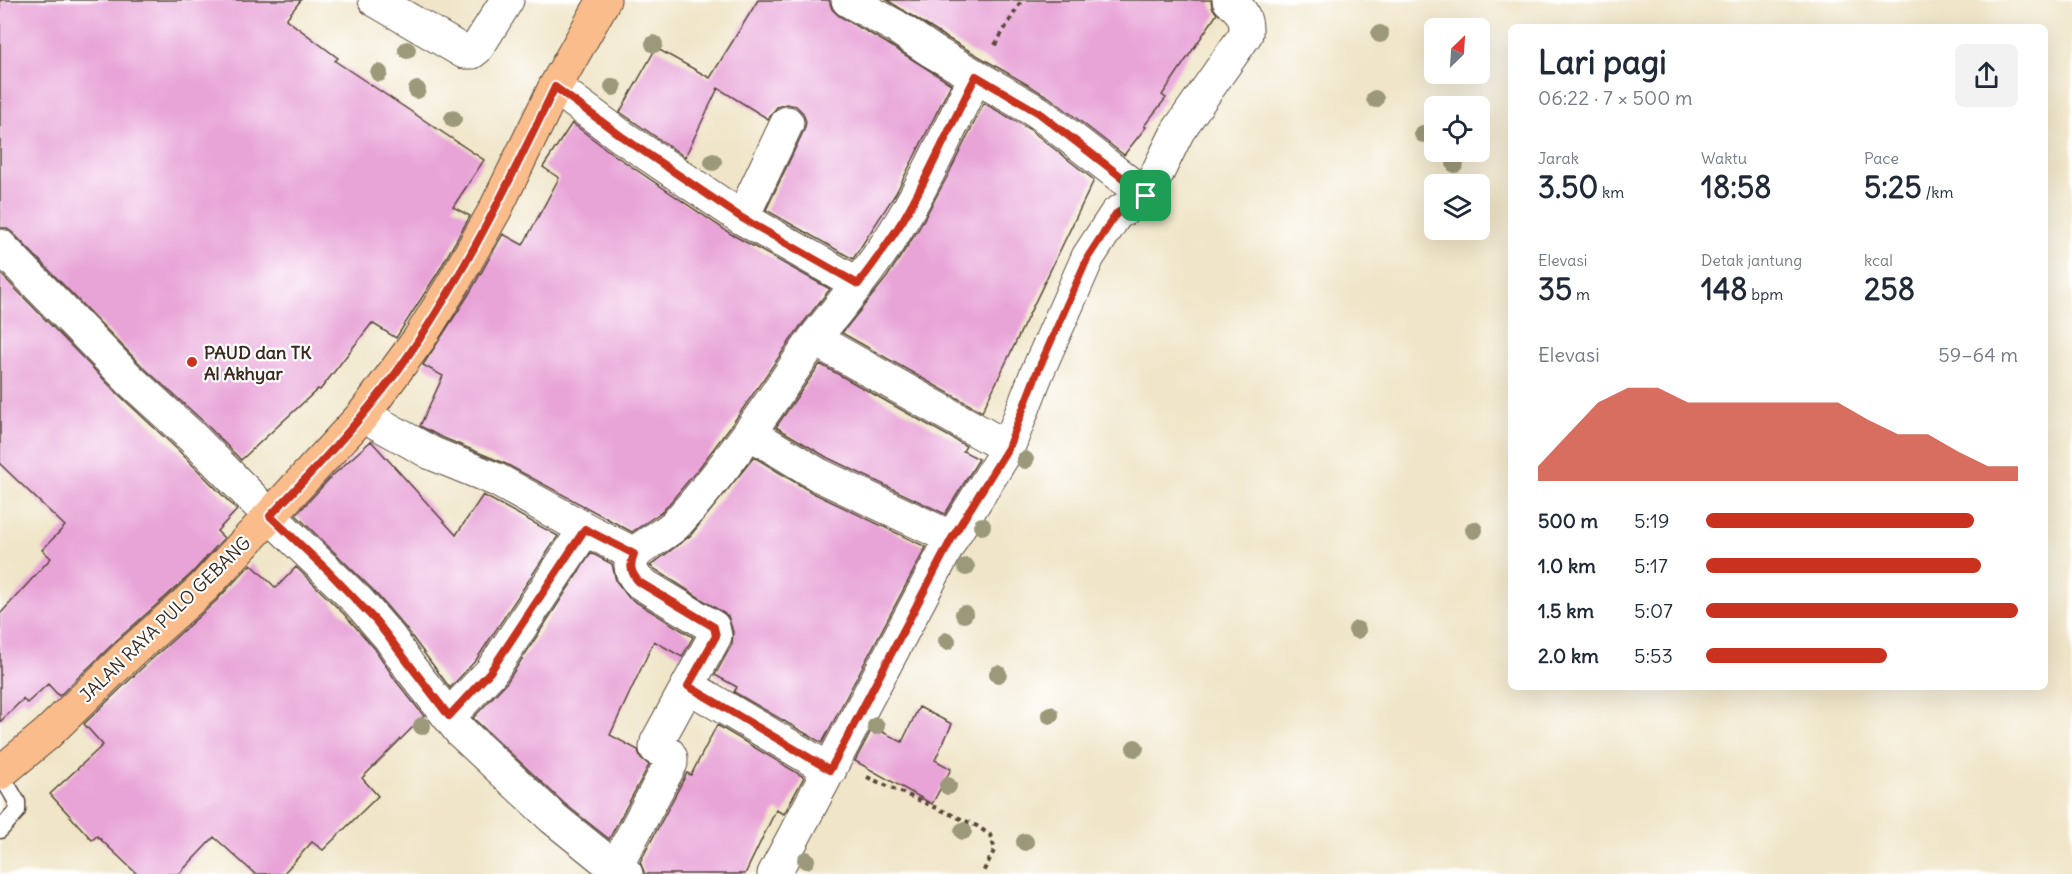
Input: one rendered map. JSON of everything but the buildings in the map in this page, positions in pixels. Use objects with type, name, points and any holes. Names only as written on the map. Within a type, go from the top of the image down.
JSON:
[{"type":"main road","name":"JALAN RAYA PULO GEBANG","points":[[0,773],[46,734],[130,653],[204,587],[363,415],[397,371],[453,284],[495,210],[555,87],[604,0]]},
{"type":"street","points":[[375,0],[464,51],[472,52],[477,48],[507,0]]},
{"type":"street","points":[[848,0],[1039,113],[1146,196]]},
{"type":"street","points":[[774,874],[952,538],[1008,448],[1036,375],[1088,257],[1116,214],[1146,196],[1178,131],[1246,34],[1247,23],[1244,14],[1229,0]]},
{"type":"street","points":[[0,246],[130,380],[191,436],[370,614],[461,732],[553,818],[617,872],[671,763],[669,754],[657,748],[657,742],[716,636],[714,627],[639,582],[632,575],[631,562],[634,554],[674,526],[750,433],[814,339],[884,250],[913,202],[976,76]]},
{"type":"street","points":[[555,87],[621,136],[742,218],[858,284]]},
{"type":"street","points":[[742,218],[787,123]]},
{"type":"street","points":[[814,339],[1008,448]]},
{"type":"street","points":[[363,415],[431,453],[504,484],[634,554]]},
{"type":"street","points":[[750,433],[819,475],[952,538]]},
{"type":"street","points":[[449,716],[490,672],[585,529]]},
{"type":"street","points":[[688,686],[832,766]]},
{"type":"lane","points":[[0,773],[17,802],[17,811],[0,830]]},
{"type":"path","points":[[976,76],[1022,0]]},
{"type":"path","points":[[832,766],[977,826],[990,835],[995,849],[982,874]]},
{"type":"place","name":"PAUD dan TK Al Akhyar","points":[[192,362]]},
{"type":"route","points":[[976,76],[1039,113],[1146,196],[1116,214],[1088,257],[1036,375],[1008,448],[952,538],[919,605],[830,770],[688,686],[716,636],[714,627],[639,582],[632,575],[631,562],[634,554],[585,529],[490,672],[449,716],[376,621],[270,516],[363,415],[419,339],[495,210],[555,87],[621,136],[742,218],[858,284],[903,220],[976,76]]}]
